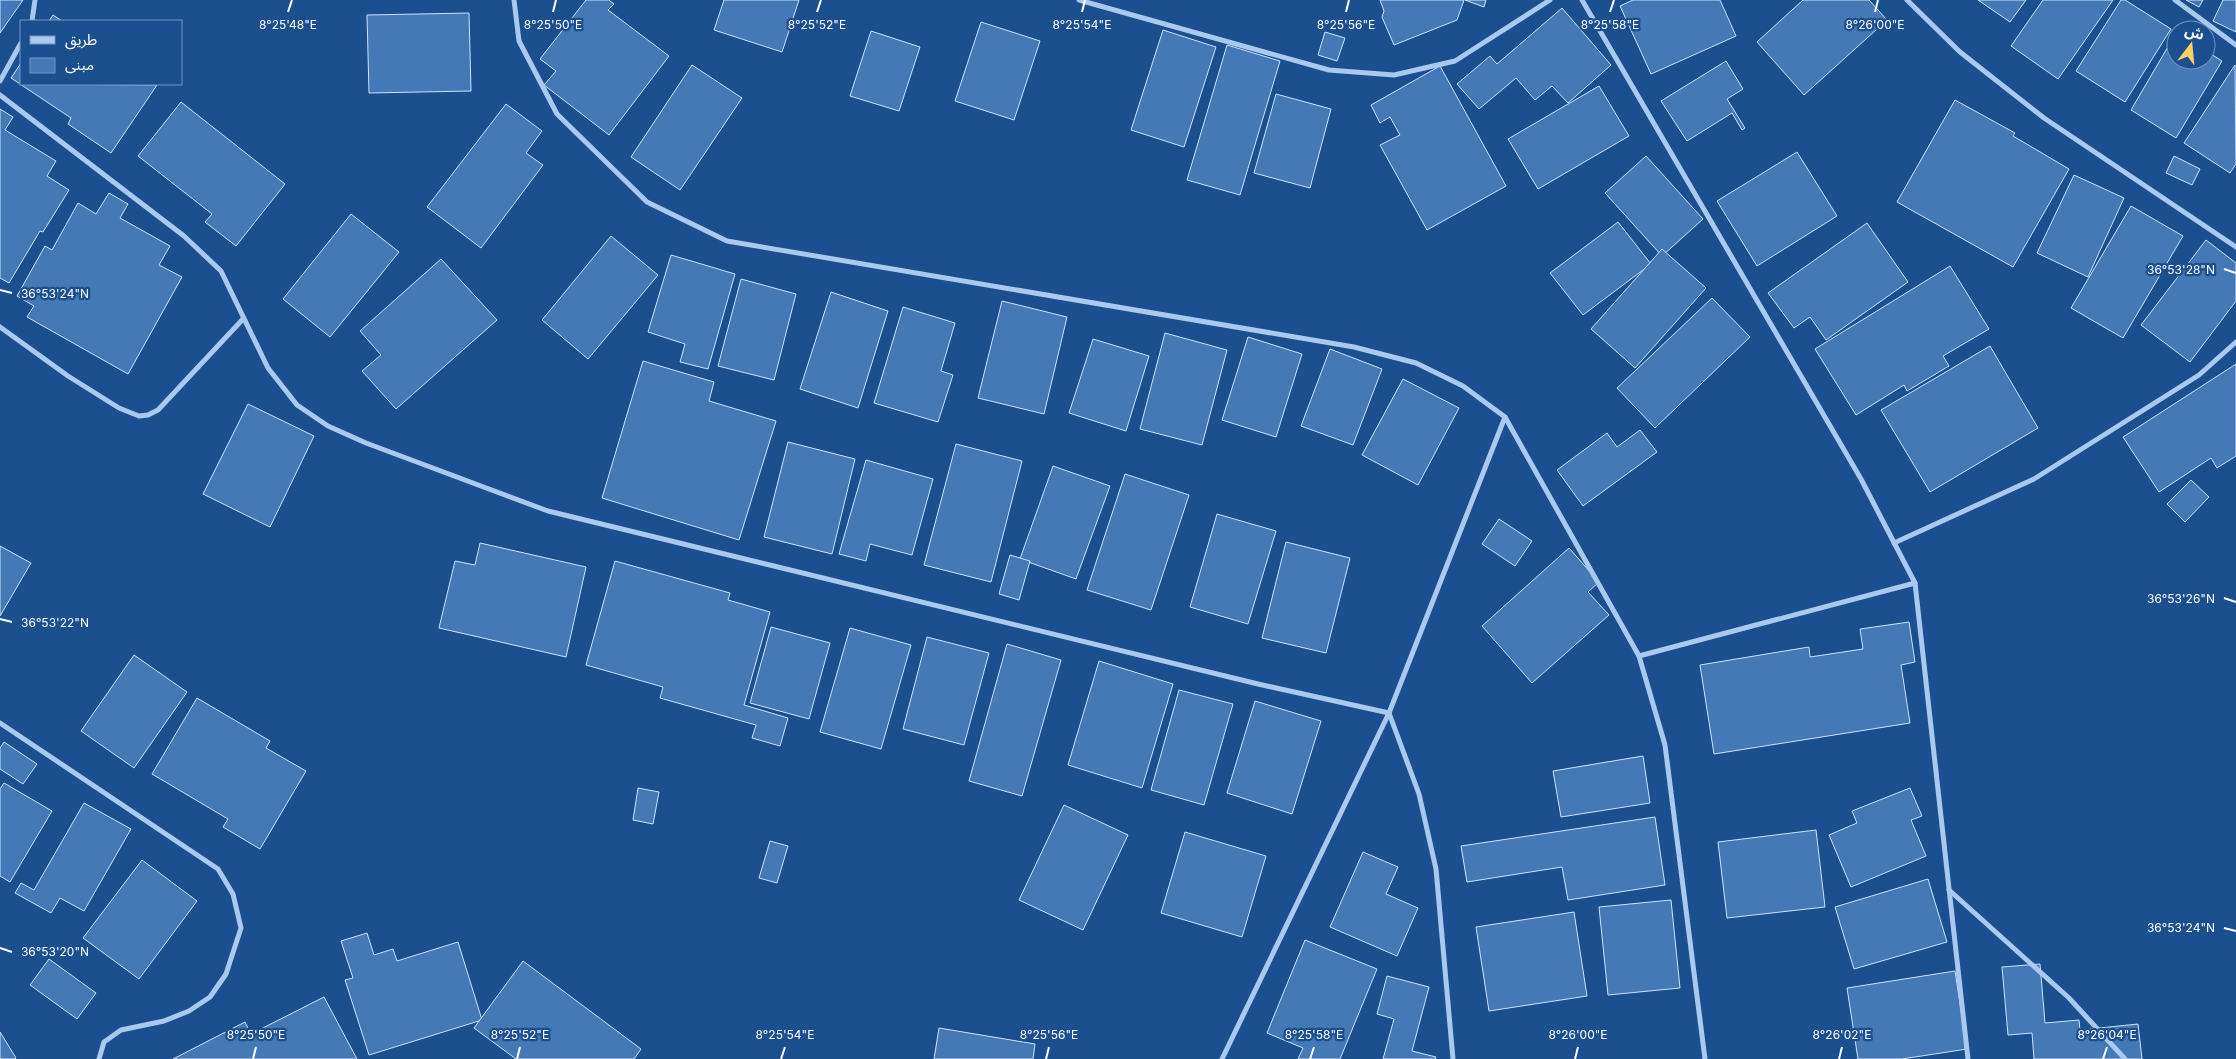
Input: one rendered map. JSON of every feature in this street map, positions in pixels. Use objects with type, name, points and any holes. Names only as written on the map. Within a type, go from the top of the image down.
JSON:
[{"type":"street","points":[[32,20],[35,0]]},
{"type":"street","points":[[514,0],[519,41],[557,114],[646,202],[727,241],[1354,347],[1416,363],[1463,386],[1505,417],[1639,656],[1665,745],[1705,1059]]},
{"type":"street","points":[[1078,0],[1329,70],[1394,74],[1456,61],[1550,0]]},
{"type":"street","points":[[1582,0],[1861,479],[1915,583],[1968,1059]]},
{"type":"street","points":[[1907,0],[1960,52],[2044,118],[2236,246]]},
{"type":"street","points":[[2175,0],[2236,45]]},
{"type":"street","points":[[0,81],[20,45]]},
{"type":"street","points":[[0,95],[184,236],[221,271],[243,319],[274,375],[297,405],[328,426],[366,444],[548,511],[1258,684],[1389,713]]},
{"type":"street","points":[[0,327],[68,376],[119,408],[139,416],[148,415],[158,410],[243,319]]},
{"type":"street","points":[[1894,543],[2034,479],[2199,375],[2236,342]]},
{"type":"street","points":[[1222,1059],[1389,713],[1505,417]]},
{"type":"street","points":[[1639,656],[1915,583]]},
{"type":"street","points":[[1389,713],[1418,794],[1436,869],[1453,1059]]},
{"type":"street","points":[[0,723],[218,869],[234,894],[241,928],[226,974],[210,998],[189,1011],[164,1020],[121,1030],[104,1042],[99,1059]]},
{"type":"street","points":[[1949,890],[2069,998],[2125,1059]]},
{"type":"building","points":[[0,0],[23,0],[0,33]]},
{"type":"building","points":[[586,0],[609,0],[614,4],[608,10],[669,56],[609,135],[544,85],[556,71],[540,59]]},
{"type":"building","points":[[724,0],[799,0],[782,52],[714,30]]},
{"type":"building","points":[[1380,0],[1464,0],[1457,20],[1394,45],[1382,17],[1384,11]]},
{"type":"building","points":[[1465,0],[1486,0],[1484,7]]},
{"type":"building","points":[[1633,0],[1720,0],[1736,36],[1651,74],[1620,6]]},
{"type":"building","points":[[1803,0],[1869,0],[1887,20],[1804,95],[1757,42]]},
{"type":"building","points":[[1978,0],[2026,0],[2010,22]]},
{"type":"building","points":[[2043,0],[2113,0],[2058,79],[2011,46]]},
{"type":"building","points":[[2121,0],[2125,0],[2166,26],[2166,37],[2125,102],[2076,71]]},
{"type":"building","points":[[2186,0],[2203,0],[2199,7]]},
{"type":"building","points":[[2223,0],[2236,0],[2236,32],[2213,20]]},
{"type":"building","points":[[1562,8],[1611,65],[1568,103],[1552,86],[1535,100],[1516,78],[1479,109],[1457,84],[1490,56],[1497,64]]},
{"type":"building","points":[[469,13],[471,91],[369,93],[367,15]]},
{"type":"building","points":[[53,15],[60,20],[50,20]]},
{"type":"building","points":[[981,22],[1040,41],[1014,120],[955,101]]},
{"type":"building","points":[[1163,30],[1216,47],[1184,147],[1131,130]]},
{"type":"building","points":[[871,31],[920,47],[899,111],[850,96]]},
{"type":"building","points":[[1325,32],[1345,38],[1337,61],[1318,55]]},
{"type":"building","points":[[1227,45],[1280,61],[1240,195],[1187,180]]},
{"type":"building","points":[[2166,50],[2166,70],[2216,70],[2216,57],[2222,61],[2176,138],[2131,110]]},
{"type":"building","points":[[1726,61],[1743,89],[1727,99],[1745,128],[1742,130],[1732,113],[1687,141],[1661,101]]},
{"type":"building","points":[[20,64],[20,84],[11,78]]},
{"type":"building","points":[[692,65],[742,98],[680,190],[631,157]]},
{"type":"building","points":[[2235,65],[2236,164],[2230,173],[2184,143]]},
{"type":"building","points":[[1440,66],[1506,186],[1427,230],[1380,145],[1400,135],[1390,117],[1380,123],[1371,105]]},
{"type":"building","points":[[22,85],[157,85],[111,153],[68,124],[71,118]]},
{"type":"building","points":[[1599,86],[1629,136],[1538,189],[1508,139]]},
{"type":"building","points":[[1276,94],[1331,109],[1310,188],[1254,173]]},
{"type":"building","points":[[1955,100],[2015,133],[2013,136],[2069,169],[2013,267],[1897,202]]},
{"type":"building","points":[[181,102],[285,184],[236,246],[205,222],[212,214],[138,156]]},
{"type":"building","points":[[506,104],[542,131],[526,153],[543,165],[481,248],[427,207]]},
{"type":"building","points":[[0,109],[13,117],[5,130],[56,161],[47,176],[69,190],[43,232],[40,231],[9,283],[0,278]]},
{"type":"building","points":[[1797,152],[1837,216],[1757,266],[1717,201]]},
{"type":"building","points":[[1646,156],[1703,219],[1662,256],[1605,193]]},
{"type":"building","points":[[2174,156],[2200,169],[2192,185],[2166,173]]},
{"type":"building","points":[[2074,175],[2124,198],[2088,277],[2037,253]]},
{"type":"building","points":[[109,193],[128,204],[120,218],[170,246],[159,265],[182,277],[128,374],[27,317],[34,306],[17,296],[45,246],[52,250],[78,203],[96,214]]},
{"type":"building","points":[[2131,206],[2183,236],[2123,338],[2071,308]]},
{"type":"building","points":[[351,214],[399,252],[330,337],[283,299]]},
{"type":"building","points":[[1618,222],[1651,264],[1583,315],[1550,273]]},
{"type":"building","points":[[1867,223],[1908,282],[1826,340],[1810,317],[1794,328],[1768,293]]},
{"type":"building","points":[[611,236],[658,275],[588,359],[542,320]]},
{"type":"building","points":[[2206,240],[2236,263],[2236,301],[2190,362],[2141,325]]},
{"type":"building","points":[[1662,249],[1706,288],[1635,368],[1591,329]]},
{"type":"building","points":[[671,255],[735,274],[708,369],[680,362],[685,344],[648,332]]},
{"type":"building","points":[[441,259],[497,320],[396,409],[362,371],[381,355],[360,331]]},
{"type":"building","points":[[1950,266],[1989,329],[1943,356],[1949,366],[1907,391],[1904,385],[1856,415],[1815,349]]},
{"type":"building","points":[[741,279],[796,294],[774,380],[718,366]]},
{"type":"building","points":[[831,292],[888,311],[858,408],[800,389]]},
{"type":"building","points":[[1712,298],[1750,337],[1655,428],[1617,388]]},
{"type":"building","points":[[1002,301],[1067,317],[1044,414],[978,398]]},
{"type":"building","points":[[903,307],[955,323],[941,371],[953,375],[938,422],[874,403]]},
{"type":"building","points":[[1165,333],[1227,350],[1202,445],[1140,429]]},
{"type":"building","points":[[1248,337],[1302,354],[1276,437],[1222,420]]},
{"type":"building","points":[[1093,339],[1149,356],[1126,431],[1069,413]]},
{"type":"building","points":[[1990,346],[2038,428],[1930,492],[1881,410]]},
{"type":"building","points":[[1330,349],[1382,369],[1353,445],[1301,426]]},
{"type":"building","points":[[643,361],[714,382],[709,401],[776,421],[739,540],[602,498]]},
{"type":"building","points":[[2236,364],[2236,456],[2217,468],[2211,458],[2159,492],[2123,437]]},
{"type":"building","points":[[1403,379],[1459,408],[1418,485],[1362,455]]},
{"type":"building","points":[[248,404],[314,436],[270,527],[203,494]]},
{"type":"building","points":[[1640,430],[1657,452],[1583,506],[1557,470],[1607,433],[1617,447]]},
{"type":"building","points":[[788,442],[855,459],[832,554],[764,537]]},
{"type":"building","points":[[956,444],[1022,461],[991,582],[924,565]]},
{"type":"building","points":[[866,460],[933,479],[912,555],[870,544],[866,561],[839,554]]},
{"type":"building","points":[[1053,466],[1110,486],[1076,579],[1020,559]]},
{"type":"building","points":[[1125,474],[1189,495],[1151,610],[1087,590]]},
{"type":"building","points":[[2191,480],[2209,497],[2185,522],[2167,504]]},
{"type":"building","points":[[1217,514],[1276,531],[1248,624],[1190,607]]},
{"type":"building","points":[[1499,519],[1532,541],[1515,566],[1482,544]]},
{"type":"building","points":[[1286,542],[1350,558],[1326,653],[1262,638]]},
{"type":"building","points":[[480,543],[586,567],[566,657],[439,628],[455,561],[475,565]]},
{"type":"building","points":[[0,546],[31,563],[0,616]]},
{"type":"building","points":[[1569,548],[1599,582],[1588,592],[1609,615],[1532,683],[1482,626]]},
{"type":"building","points":[[1010,555],[1030,561],[1019,600],[999,594]]},
{"type":"building","points":[[615,561],[730,593],[728,600],[770,612],[744,705],[788,718],[780,746],[752,738],[756,725],[660,698],[663,687],[586,665]]},
{"type":"building","points":[[1909,622],[1915,662],[1901,665],[1910,723],[1714,754],[1700,665],[1809,647],[1810,657],[1863,649],[1860,629]]},
{"type":"building","points":[[771,627],[830,643],[809,719],[750,703]]},
{"type":"building","points":[[850,628],[911,645],[881,749],[820,732]]},
{"type":"building","points":[[927,637],[989,653],[964,745],[903,729]]},
{"type":"building","points":[[1007,644],[1061,660],[1022,796],[969,781]]},
{"type":"building","points":[[134,655],[187,692],[134,768],[81,731]]},
{"type":"building","points":[[1099,661],[1173,684],[1142,788],[1068,765]]},
{"type":"building","points":[[1179,690],[1233,704],[1204,805],[1151,790]]},
{"type":"building","points":[[197,698],[270,741],[266,748],[306,771],[260,849],[223,827],[228,819],[152,774]]},
{"type":"building","points":[[1255,701],[1321,721],[1292,814],[1227,793]]},
{"type":"building","points":[[4,742],[37,764],[23,784],[0,769],[0,748]]},
{"type":"building","points":[[1643,756],[1650,803],[1561,817],[1553,771]]},
{"type":"building","points":[[4,783],[52,811],[10,882],[0,876],[0,789]]},
{"type":"building","points":[[638,788],[659,792],[653,824],[633,820]]},
{"type":"building","points":[[1910,788],[1922,816],[1911,820],[1926,856],[1851,887],[1829,835],[1857,823],[1852,811]]},
{"type":"building","points":[[84,803],[131,829],[84,911],[60,898],[51,913],[15,893],[21,883],[34,890]]},
{"type":"building","points":[[1064,805],[1128,835],[1083,930],[1019,900]]},
{"type":"building","points":[[1655,817],[1665,885],[1568,900],[1562,867],[1467,882],[1461,846]]},
{"type":"building","points":[[1816,830],[1825,907],[1727,918],[1718,842]]},
{"type":"building","points":[[1185,832],[1266,856],[1242,937],[1161,913]]},
{"type":"building","points":[[770,841],[788,846],[777,883],[759,878]]},
{"type":"building","points":[[1363,852],[1398,867],[1386,894],[1418,908],[1397,956],[1330,927]]},
{"type":"building","points":[[142,860],[197,901],[139,979],[83,938]]},
{"type":"building","points":[[1928,879],[1947,942],[1854,969],[1835,907]]},
{"type":"building","points":[[1671,900],[1680,988],[1608,995],[1599,907]]},
{"type":"building","points":[[1574,912],[1587,996],[1489,1011],[1476,927]]},
{"type":"building","points":[[367,933],[374,955],[393,949],[397,961],[458,942],[482,1020],[369,1055],[345,980],[353,978],[341,941]]},
{"type":"building","points":[[1305,940],[1377,969],[1340,1059],[1298,1059],[1303,1048],[1267,1033]]},
{"type":"building","points":[[49,959],[96,993],[77,1019],[30,985]]},
{"type":"building","points":[[523,961],[641,1049],[634,1059],[516,1059],[474,1028]]},
{"type":"building","points":[[2040,964],[2045,1023],[2079,1020],[2080,1030],[2138,1024],[2142,1059],[2034,1059],[2032,1033],[2008,1035],[2002,967]]},
{"type":"building","points":[[1955,971],[1967,1049],[1902,1059],[1858,1059],[1847,988]]},
{"type":"building","points":[[1387,976],[1429,987],[1412,1051],[1436,1057],[1435,1059],[1383,1059],[1394,1019],[1377,1014]]},
{"type":"building","points":[[324,997],[357,1059],[173,1059],[245,1022],[251,1034]]},
{"type":"building","points":[[939,1028],[1035,1044],[1033,1059],[934,1059]]},
{"type":"building","points":[[0,1032],[16,1058],[15,1059],[0,1059]]}]
